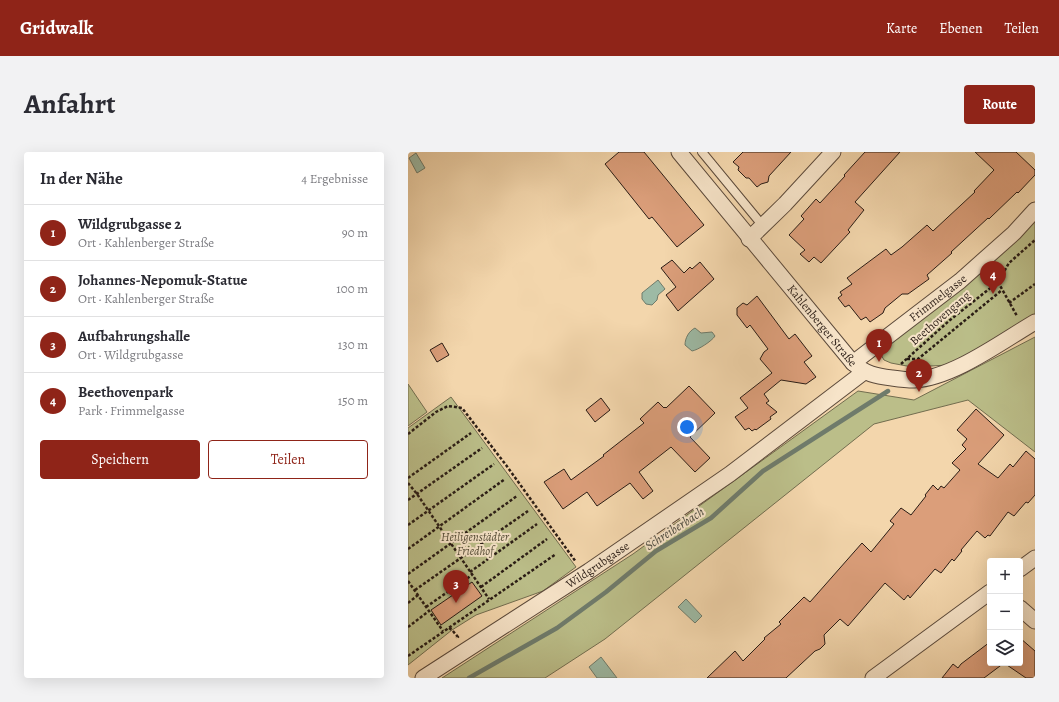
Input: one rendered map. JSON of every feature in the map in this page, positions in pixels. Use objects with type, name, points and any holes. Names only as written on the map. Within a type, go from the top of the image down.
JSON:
[{"type":"street","name":"Kahlenberger Straße","points":[[679,152],[749,239],[858,368],[884,377],[912,380],[925,379],[962,366],[1029,325]]},
{"type":"street","points":[[749,239],[833,152]]},
{"type":"street","name":"Frimmelgasse","points":[[858,368],[1014,233],[1035,210]]},
{"type":"street","name":"Wildgrubgasse","points":[[422,678],[584,574],[730,474],[858,368]]},
{"type":"street","points":[[1023,567],[1035,558]]},
{"type":"street","points":[[873,678],[987,594]]},
{"type":"street","points":[[1023,611],[1035,621]]},
{"type":"lane","points":[[702,152],[763,226]]},
{"type":"path","name":"Beethovengang","points":[[896,368],[950,320],[998,282],[1009,262],[1035,240]]},
{"type":"path","points":[[998,282],[1009,303],[1029,325]]},
{"type":"path","points":[[1009,303],[1035,284]]},
{"type":"path","points":[[907,359],[918,359],[1002,290]]},
{"type":"path","points":[[408,434],[436,412],[448,406],[462,408],[506,465],[584,574]]},
{"type":"path","points":[[408,478],[471,433]]},
{"type":"path","points":[[408,500],[482,448]]},
{"type":"path","points":[[408,525],[494,464]]},
{"type":"path","points":[[408,549],[505,480]]},
{"type":"path","points":[[408,483],[489,599]]},
{"type":"path","points":[[408,574],[517,496]]},
{"type":"path","points":[[415,590],[528,511]]},
{"type":"path","points":[[426,607],[537,524]]},
{"type":"path","points":[[481,587],[547,539]]},
{"type":"path","points":[[408,656],[556,554]]},
{"type":"path","points":[[408,581],[443,631]]},
{"type":"path","points":[[408,603],[418,596]]},
{"type":"path","points":[[408,627],[429,611]]},
{"type":"green space","points":[[1035,220],[1035,315],[949,365],[912,367],[891,363],[884,360],[880,353],[886,344]]},
{"type":"green space","points":[[1035,337],[1035,452],[968,400],[874,424],[605,639],[545,678],[442,678],[633,554],[858,391],[914,400]]},
{"type":"green space","points":[[408,384],[427,412],[408,426]]},
{"type":"green space","name":"Heiligenstädter Friedhof","points":[[451,397],[576,567],[543,591],[476,615],[452,630],[408,665],[408,428]]},
{"type":"shaded area","points":[[416,153],[425,168],[417,173],[409,158]]},
{"type":"shaded area","points":[[658,280],[665,289],[658,295],[657,300],[652,305],[646,304],[642,299],[642,293]]},
{"type":"shaded area","points":[[695,328],[701,333],[712,332],[715,336],[705,345],[692,351],[685,345],[685,342],[689,333]]},
{"type":"shaded area","points":[[686,599],[702,616],[695,623],[678,607]]},
{"type":"shaded area","points":[[601,657],[617,678],[597,678],[589,667]]},
{"type":"building","points":[[619,152],[644,152],[704,225],[677,247],[652,217],[649,219],[605,164]]},
{"type":"building","points":[[743,152],[791,152],[769,176],[768,182],[757,187],[749,178],[746,178],[738,170],[739,167],[733,162]]},
{"type":"building","points":[[865,152],[900,152],[855,202],[864,210],[848,230],[850,232],[821,263],[814,257],[809,262],[800,254],[805,250],[789,235],[804,219],[801,216],[816,199],[820,203]]},
{"type":"building","points":[[975,152],[1016,152],[1035,170],[1035,175],[1018,193],[1017,192],[989,219],[988,218],[927,275],[929,279],[908,294],[902,294],[885,308],[883,313],[870,322],[866,317],[861,320],[849,305],[845,307],[838,298],[842,295],[840,292],[852,284],[847,278],[886,249],[891,255],[927,225],[933,231],[975,192],[974,191],[994,170]]},
{"type":"building","points":[[672,260],[684,273],[690,267],[692,269],[700,262],[714,279],[678,311],[666,295],[676,287],[661,268]]},
{"type":"building","points":[[757,296],[789,339],[795,334],[812,356],[804,362],[816,377],[806,384],[781,380],[764,394],[769,401],[766,403],[777,412],[770,417],[771,419],[756,430],[755,429],[752,431],[749,428],[745,430],[735,417],[748,408],[740,398],[772,373],[760,359],[764,352],[768,349],[750,325],[747,328],[737,315],[737,308],[743,303],[747,305]]},
{"type":"building","points":[[442,343],[449,355],[437,362],[430,350]]},
{"type":"building","points":[[689,386],[715,413],[690,437],[710,458],[695,472],[671,447],[639,472],[653,491],[643,499],[630,483],[597,506],[587,492],[563,509],[544,482],[564,469],[571,480],[604,456],[603,455],[644,423],[640,419],[658,402],[666,408]]},
{"type":"building","points":[[601,398],[610,410],[595,422],[586,410]]},
{"type":"building","points":[[976,409],[1004,435],[978,464],[998,478],[1010,464],[1013,467],[1026,451],[1035,459],[1035,495],[1028,503],[1026,502],[1014,516],[1008,512],[990,536],[988,535],[985,538],[977,531],[954,561],[952,559],[941,573],[935,569],[910,598],[908,595],[904,600],[885,583],[848,626],[840,619],[824,635],[825,644],[820,649],[815,651],[786,678],[707,678],[735,651],[743,661],[765,639],[764,638],[781,624],[779,622],[804,597],[810,602],[862,543],[871,552],[894,524],[890,521],[901,508],[911,515],[933,485],[938,490],[941,486],[944,488],[960,470],[952,463],[966,449],[962,445],[967,439],[957,430]]},
{"type":"building","points":[[472,582],[482,596],[441,625],[431,610]]},
{"type":"building","points":[[1023,641],[1035,651],[1035,678],[1026,678],[1008,666],[1023,666]]},
{"type":"building","points":[[987,644],[987,666],[1000,666],[984,678],[942,678],[953,664],[958,668]]},
{"type":"waterway","name":"Schreiberbach","points":[[469,678],[557,628],[606,592],[656,551],[711,518],[763,471],[888,391]]},
{"type":"place","name":"Beethovenpark","points":[[993,294]]},
{"type":"place","name":"Wildgrubgasse 2","points":[[879,362]]},
{"type":"place","name":"Johannes-Nepomuk-Statue","points":[[919,392]]},
{"type":"place","name":"Aufbahrungshalle","points":[[456,603]]}]
